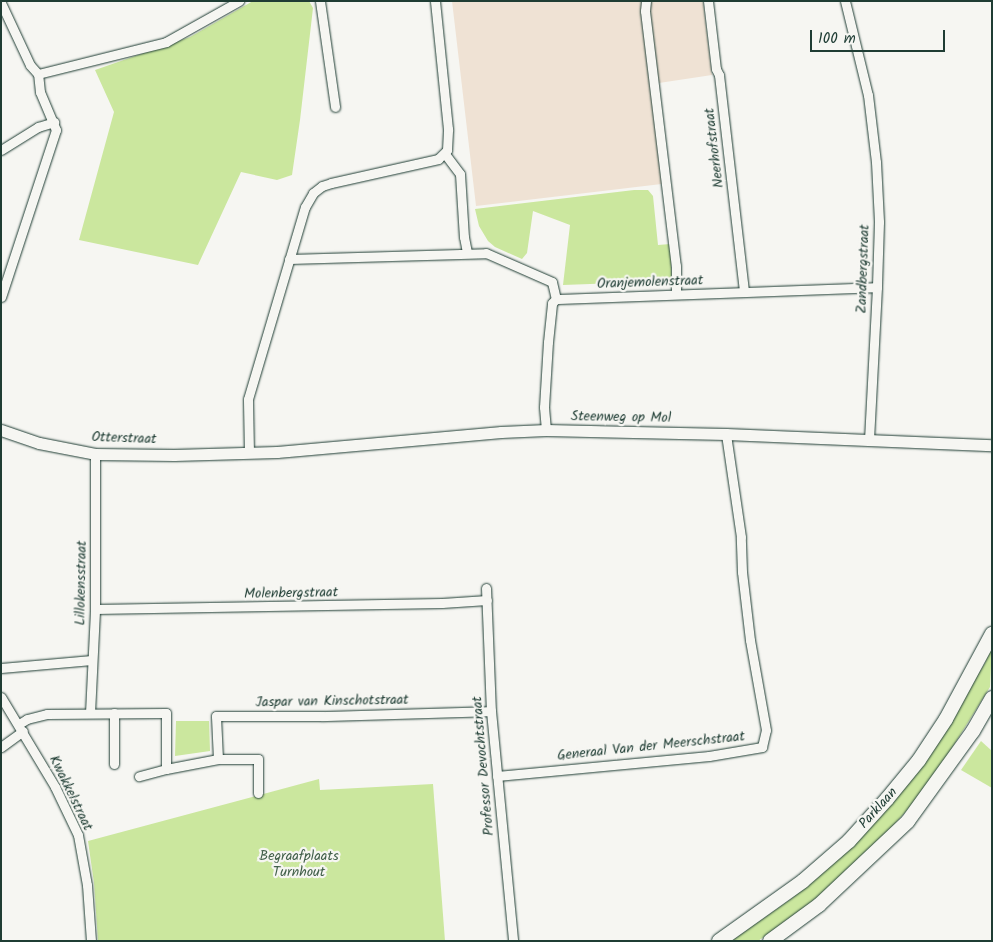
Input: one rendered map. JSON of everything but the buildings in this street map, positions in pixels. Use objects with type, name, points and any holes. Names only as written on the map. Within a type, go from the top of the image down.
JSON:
[{"type":"main road","name":"Parklaan","points":[[719,941],[803,880],[849,840],[887,799],[918,760],[946,719],[992,634]]},
{"type":"main road","name":"Parklaan","points":[[770,941],[820,905],[908,821],[973,732],[992,698]]},
{"type":"street","points":[[38,74],[166,42],[239,1]]},
{"type":"street","points":[[320,1],[335,108]]},
{"type":"street","points":[[250,453],[248,399],[305,207],[313,193],[322,186],[438,159],[445,154],[449,140],[435,1]]},
{"type":"street","points":[[646,1],[645,11],[676,266],[676,294]]},
{"type":"street","name":"Neerhofstraat","points":[[708,1],[716,69],[719,75],[744,292]]},
{"type":"street","name":"Zandbergstraat","points":[[845,1],[868,99],[876,162],[879,222],[869,439]]},
{"type":"street","points":[[1,3],[30,65],[38,74],[40,92],[56,130],[1,297]]},
{"type":"street","points":[[1,150],[38,127],[54,122]]},
{"type":"street","points":[[445,154],[460,174],[464,237],[467,253]]},
{"type":"street","points":[[290,259],[486,254],[542,276],[552,282],[556,299],[552,303],[548,342],[544,407],[546,430]]},
{"type":"street","name":"Oranjemolenstraat","points":[[556,299],[877,287]]},
{"type":"street","name":"Otterstraat","points":[[1,430],[39,443],[95,454],[174,455],[250,453]]},
{"type":"street","name":"Steenweg op Mol","points":[[250,453],[546,430],[726,434],[992,445]]},
{"type":"street","name":"Generaal Van der Meerschstraat","points":[[497,776],[709,756],[762,747],[766,730],[750,640],[742,572],[741,537],[726,434]]},
{"type":"street","name":"Lillokensstraat","points":[[90,714],[95,610],[95,454]]},
{"type":"street","name":"Professor Devochtstraat","points":[[486,588],[491,711],[513,941]]},
{"type":"street","name":"Molenbergstraat","points":[[95,610],[487,600]]},
{"type":"street","points":[[1,668],[92,660]]},
{"type":"street","name":"Kwakkelstraat","points":[[1,697],[55,787],[78,835],[87,885],[92,941]]},
{"type":"street","name":"Jaspar van Kinschotstraat","points":[[218,759],[216,716],[323,716],[491,711]]},
{"type":"street","points":[[1,747],[21,728],[27,719],[47,714],[166,714],[166,769]]},
{"type":"street","points":[[112,714],[114,764]]},
{"type":"street","points":[[139,776],[218,759],[258,759],[258,794]]},
{"type":"shaded area","points":[[452,1],[703,1],[712,75],[659,83],[670,183],[476,206]]},
{"type":"green space","points":[[253,1],[309,1],[313,8],[292,175],[277,180],[241,172],[198,265],[79,240],[114,112],[95,70],[190,37]]},
{"type":"green space","points":[[634,190],[648,190],[653,196],[658,245],[670,244],[672,281],[563,285],[570,225],[533,211],[527,253],[522,259],[495,247],[488,241],[479,226],[475,209]]},
{"type":"green space","points":[[992,646],[990,687],[942,764],[918,798],[882,838],[820,898],[758,941],[731,941],[792,898],[841,857],[882,815],[918,771],[985,663]]},
{"type":"green space","points":[[176,721],[209,721],[210,751],[175,756]]},
{"type":"green space","points":[[981,741],[992,751],[992,788],[961,770]]},
{"type":"green space","name":"Begraafplaats Turnhout","points":[[319,779],[320,790],[433,784],[445,941],[98,941],[94,883],[88,841]]}]
